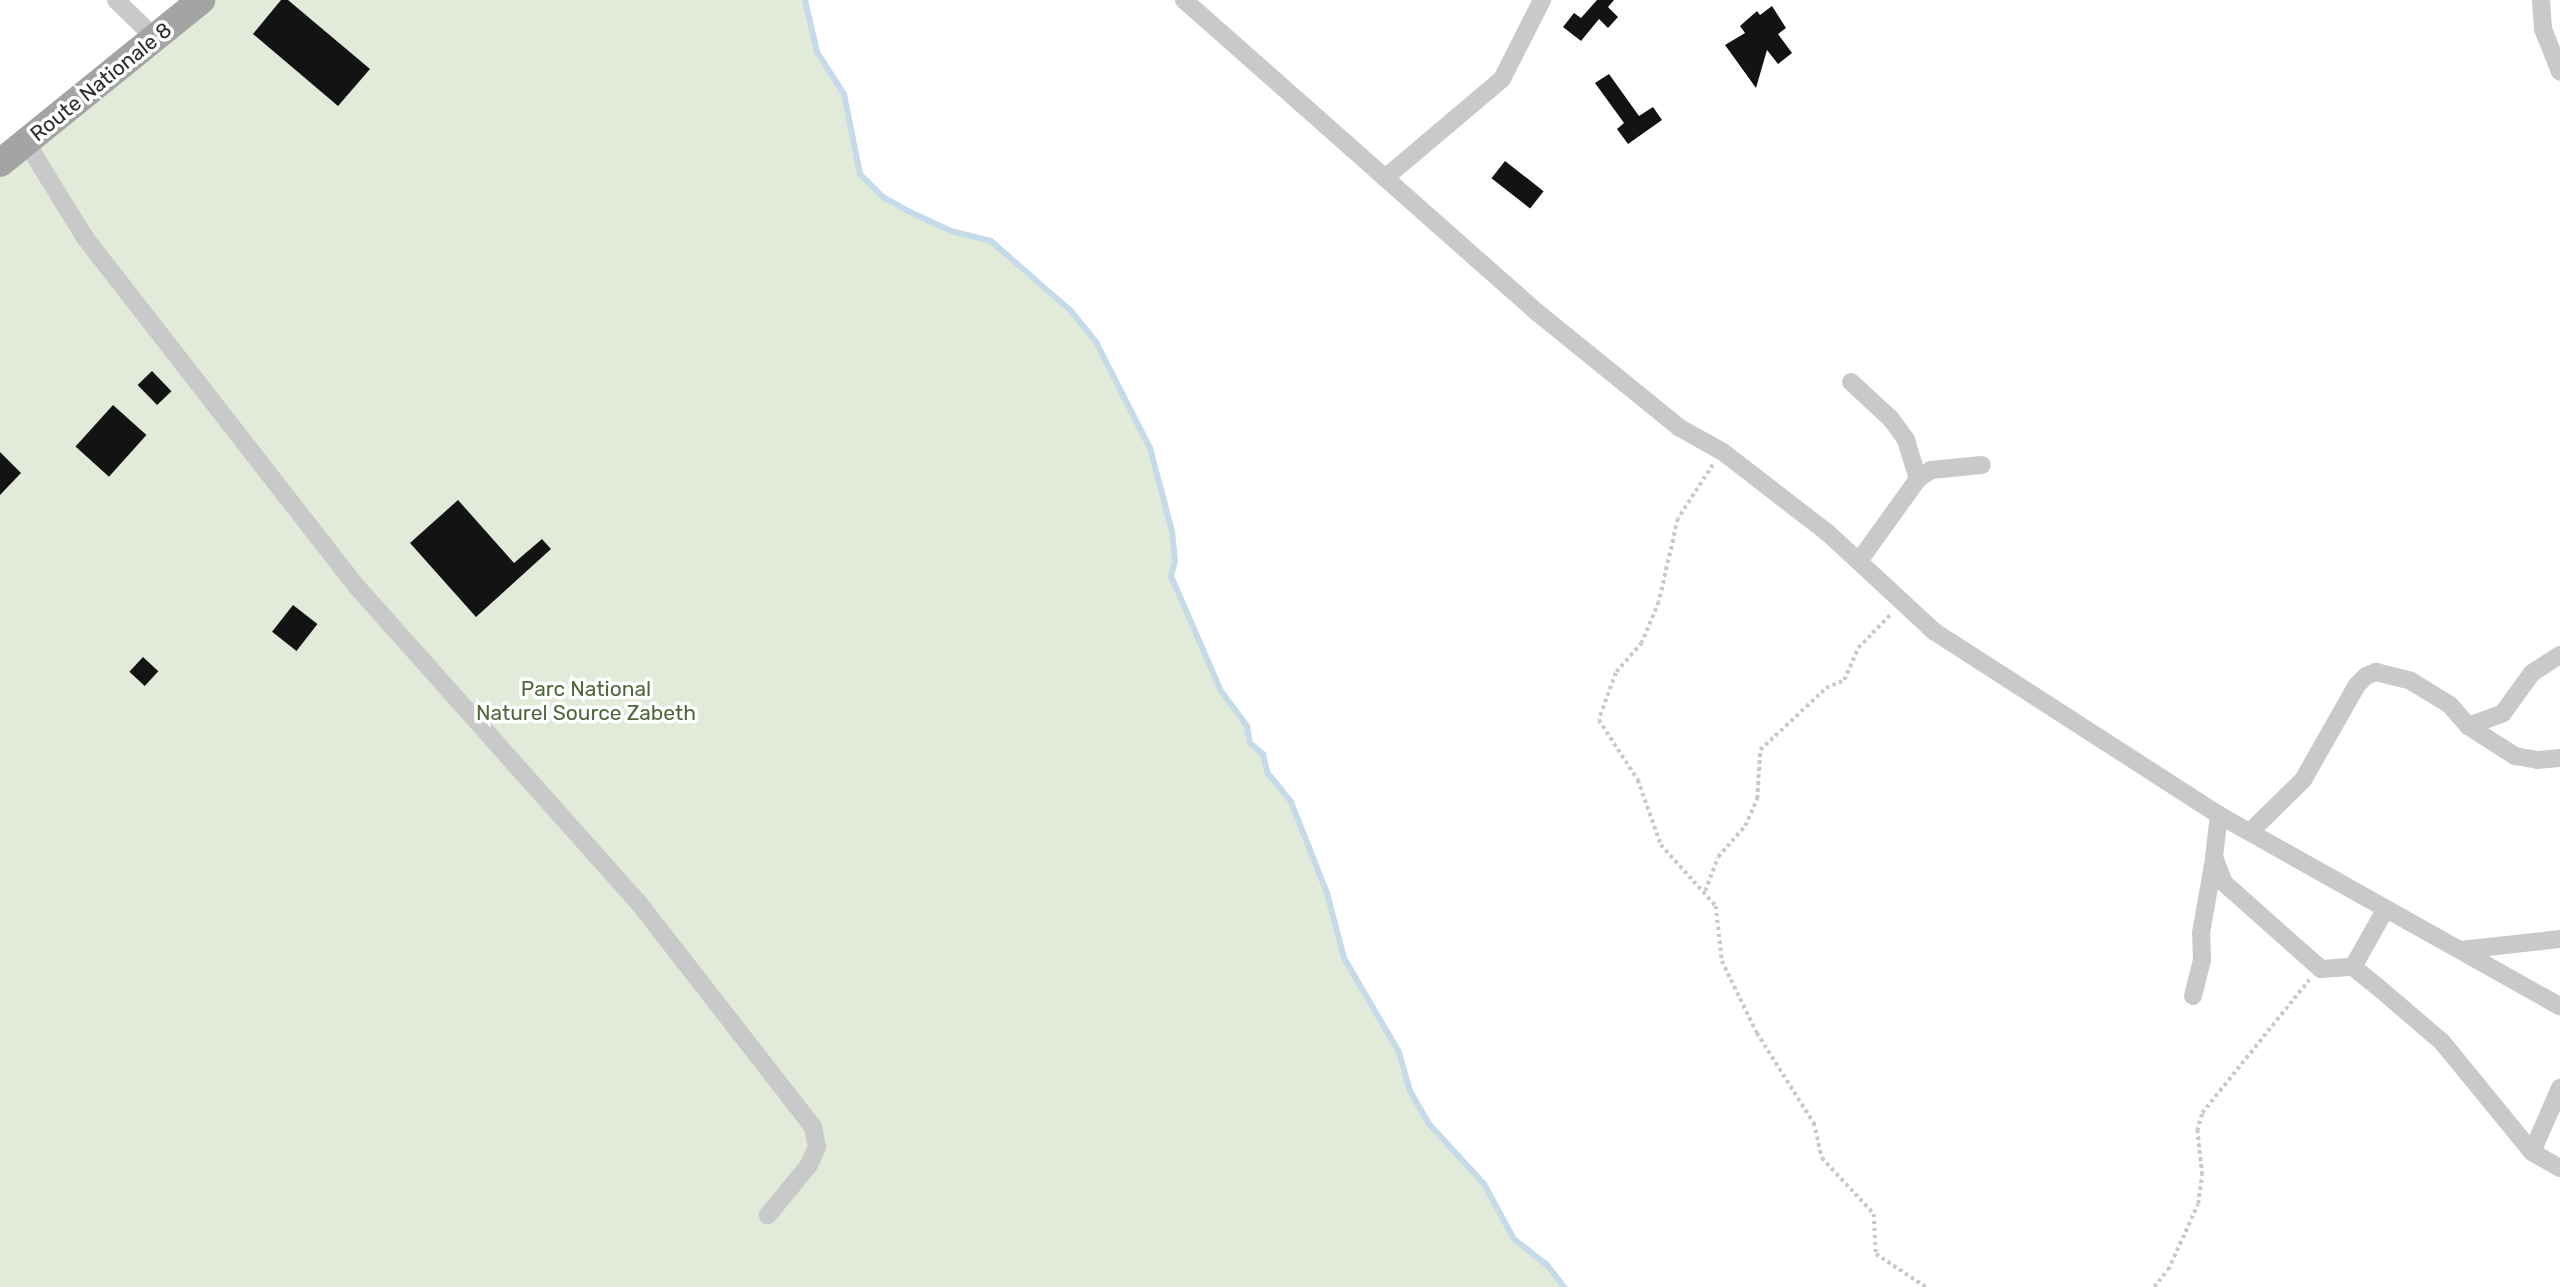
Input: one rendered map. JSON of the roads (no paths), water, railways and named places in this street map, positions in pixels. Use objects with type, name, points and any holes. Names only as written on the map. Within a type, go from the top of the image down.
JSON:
[{"type":"main road","name":"Route Nationale 8","points":[[0,163],[201,0]]},
{"type":"street","points":[[116,0],[155,38]]},
{"type":"street","points":[[1184,0],[1538,313],[1681,428],[1723,452],[1859,561],[1935,632],[2219,815],[2385,911],[2560,1006]]},
{"type":"street","points":[[1385,178],[1502,79],[1542,0]]},
{"type":"street","points":[[2541,0],[2543,29],[2560,72]]},
{"type":"street","points":[[26,142],[86,239],[358,588],[638,902],[813,1127],[817,1147],[809,1165],[768,1215]]},
{"type":"street","points":[[1852,382],[1891,419],[1906,440],[1918,479]]},
{"type":"street","points":[[1859,561],[1918,479],[1931,470],[1982,465]]},
{"type":"street","points":[[2468,726],[2502,713],[2532,673],[2560,655]]},
{"type":"street","points":[[2249,832],[2303,780],[2357,685],[2366,676],[2376,672],[2411,681],[2450,705],[2468,726],[2515,756],[2538,760],[2560,758]]},
{"type":"street","points":[[2193,996],[2202,960],[2201,933],[2219,815]]},
{"type":"street","points":[[2214,857],[2224,883],[2321,969],[2354,967],[2442,1042],[2532,1152],[2560,1168]]},
{"type":"street","points":[[2354,967],[2385,911]]},
{"type":"street","points":[[2461,950],[2560,939]]},
{"type":"street","points":[[2532,1152],[2560,1088]]},
{"type":"waterway","points":[[805,0],[817,52],[844,94],[860,174],[883,197],[908,211],[951,231],[991,241],[1071,311],[1096,342],[1150,448],[1172,531],[1175,561],[1171,576],[1221,691],[1247,726],[1250,743],[1263,754],[1267,772],[1291,802],[1327,893],[1344,958],[1399,1052],[1410,1091],[1430,1125],[1484,1184],[1514,1239],[1547,1265],[1564,1287]]},
{"type":"park label","name":"Parc National Naturel Source Zabeth","points":[[586,701]]}]
